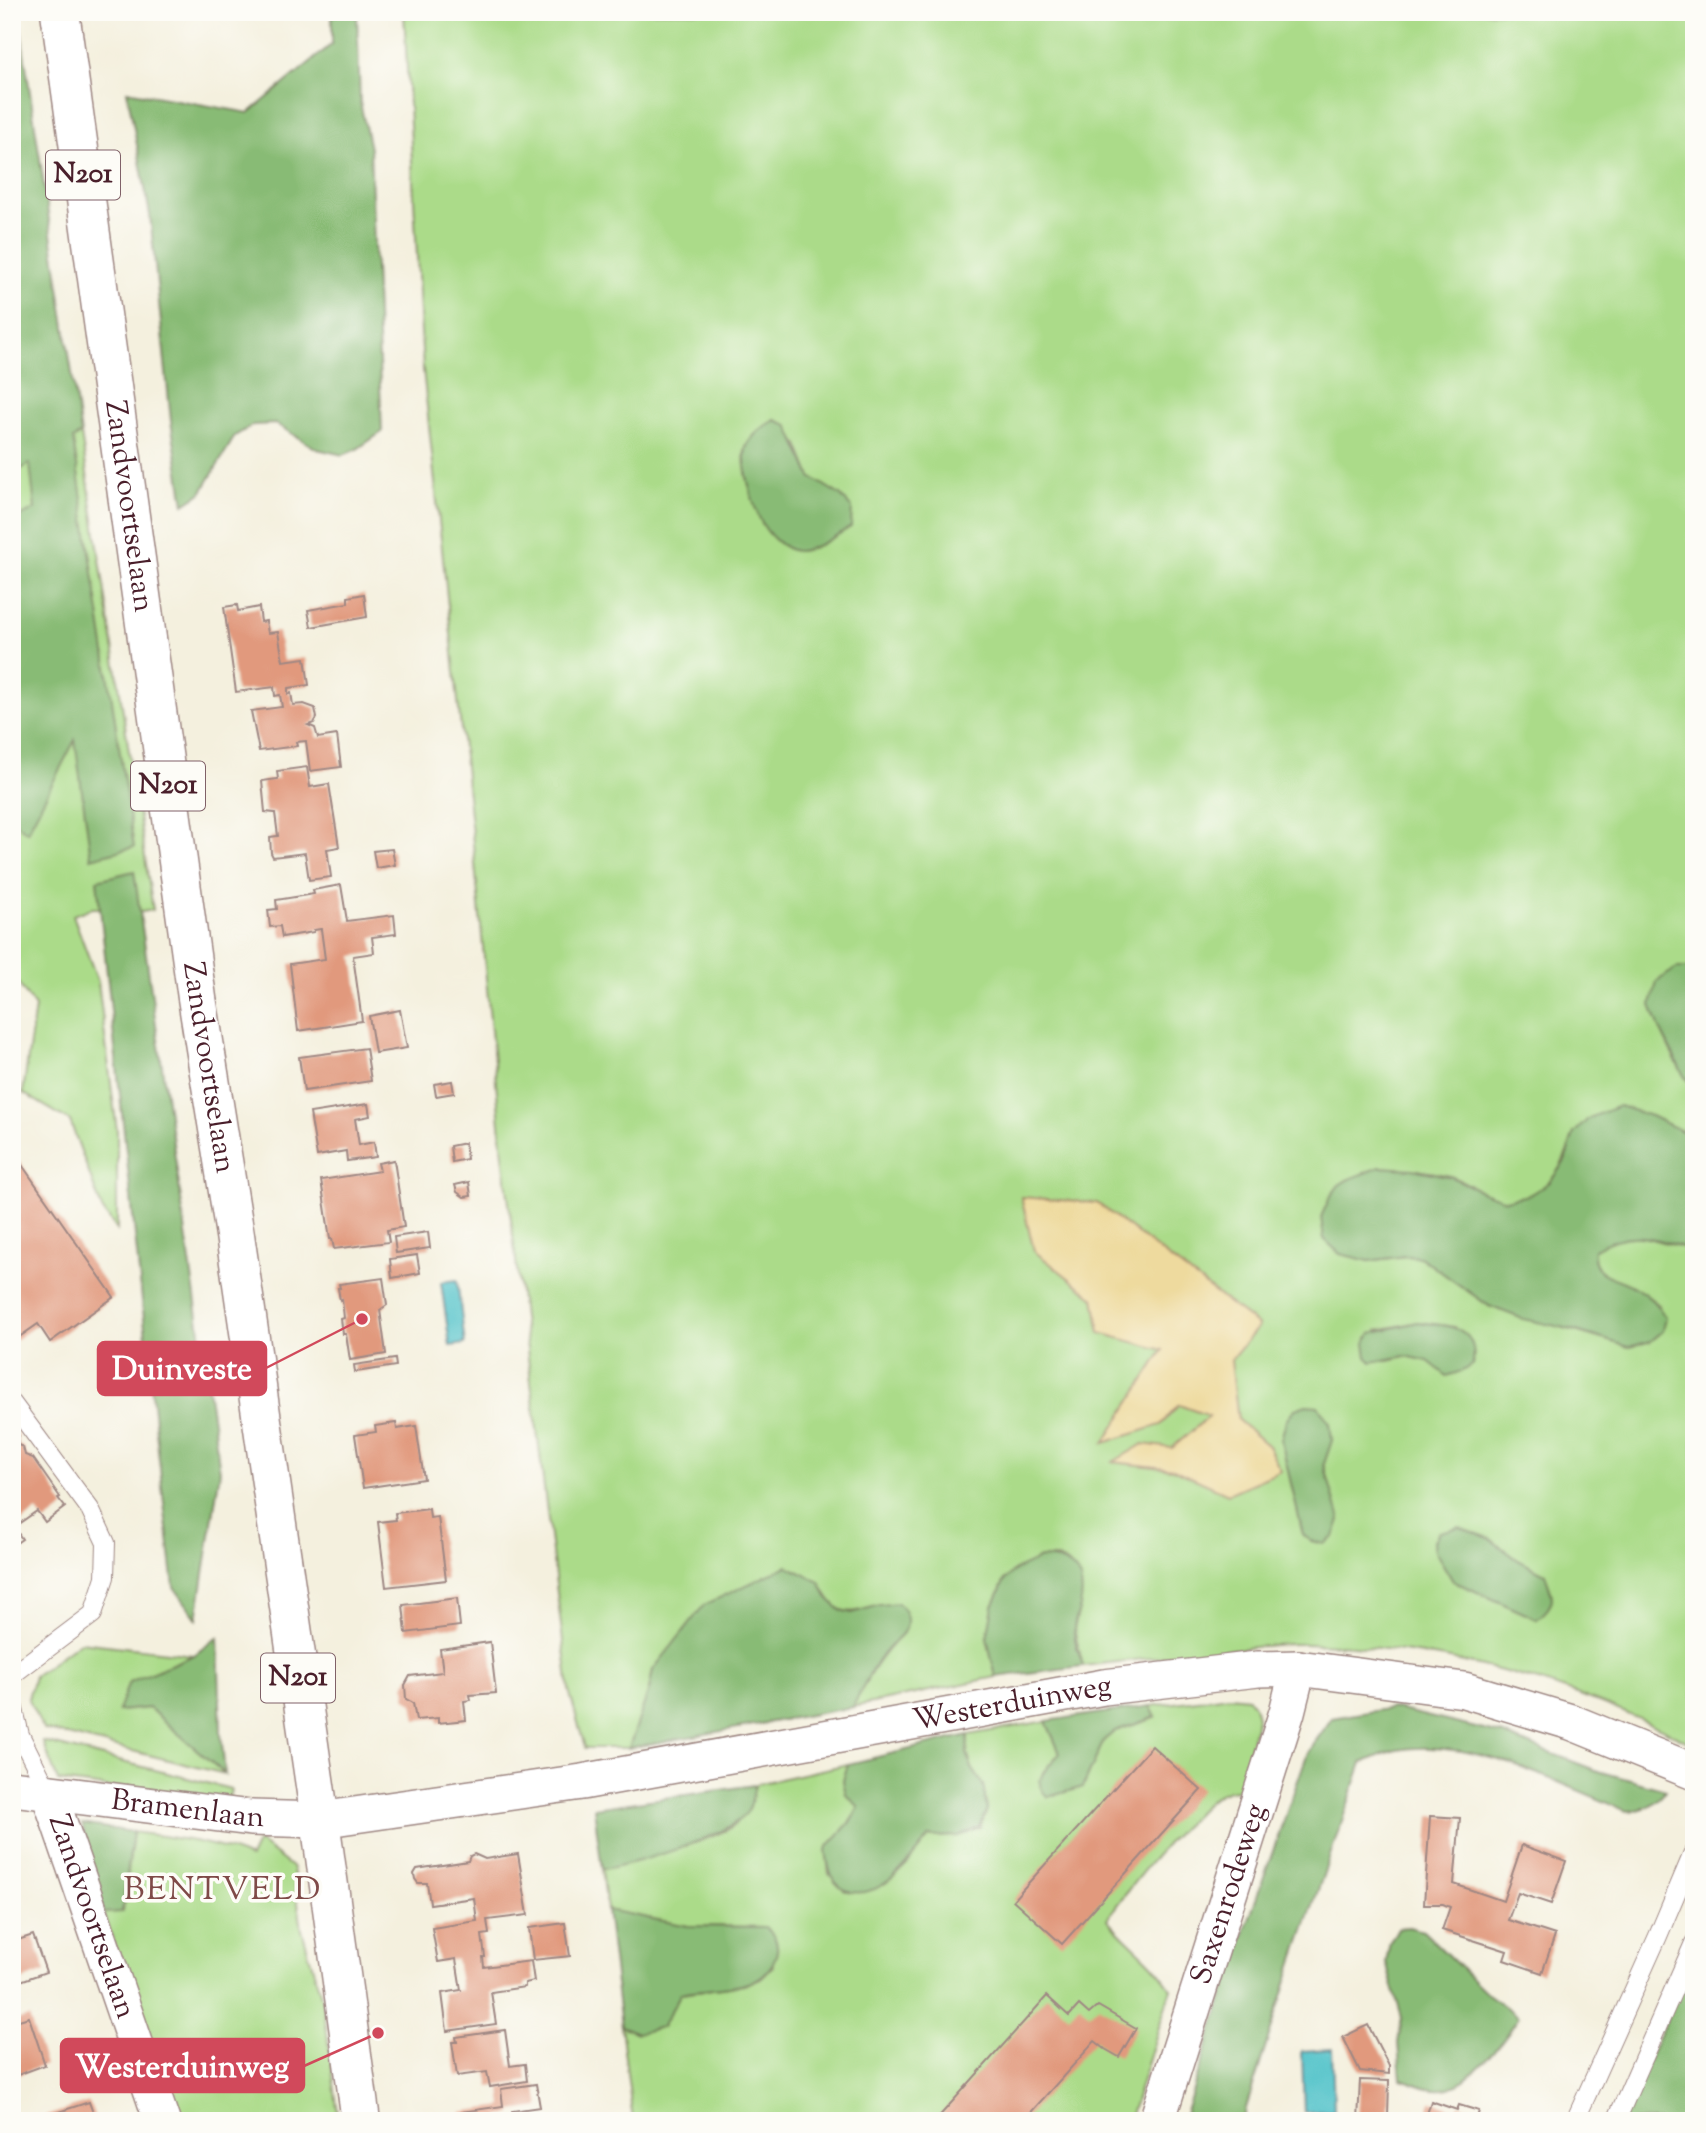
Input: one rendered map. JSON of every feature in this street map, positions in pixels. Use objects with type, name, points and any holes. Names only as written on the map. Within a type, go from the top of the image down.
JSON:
[{"type":"main road","name":"Zandvoortselaan","points":[[60,12],[197,998],[235,1235],[361,2121]]},
{"type":"street","name":"Westerduinweg","points":[[320,1820],[582,1782],[1104,1687],[1258,1669],[1298,1668],[1464,1690],[1571,1721],[1694,1772]]},
{"type":"street","name":"Saxenrodeweg","points":[[1157,2121],[1287,1712],[1298,1668]]},
{"type":"street","name":"Bramenlaan","points":[[12,1788],[251,1818],[320,1820]]},
{"type":"street","name":"Zandvoortselaan","points":[[50,1793],[162,2121]]},
{"type":"lane","points":[[12,1403],[90,1509],[106,1543],[105,1577],[93,1614],[12,1675]]},
{"type":"lane","points":[[12,1701],[20,1735],[50,1793]]},
{"type":"lane","points":[[1575,2121],[1694,1851]]},
{"type":"lane","points":[[1616,2121],[1694,1942]]},
{"type":"green space","points":[[12,12],[18,12],[81,434],[73,439],[134,847],[91,858],[75,740],[27,832],[12,820],[12,521],[35,509],[30,464],[12,474]]},
{"type":"green space","points":[[332,12],[357,12],[360,102],[370,149],[382,432],[343,455],[317,449],[276,424],[253,425],[235,436],[201,493],[184,504],[171,421],[150,215],[127,91],[249,113],[332,44]]},
{"type":"green space","points":[[404,12],[1694,12],[1694,968],[1677,968],[1651,1005],[1664,1038],[1694,1088],[1694,1137],[1651,1116],[1574,1133],[1562,1164],[1550,1181],[1532,1193],[1507,1200],[1498,1199],[1450,1176],[1379,1167],[1369,1261],[1405,1256],[1420,1257],[1489,1306],[1629,1347],[1651,1341],[1663,1331],[1659,1305],[1634,1287],[1599,1270],[1594,1258],[1594,1248],[1617,1237],[1639,1236],[1694,1250],[1694,1745],[1599,1702],[1550,1685],[1500,1670],[1398,1650],[1346,1645],[1288,1644],[1083,1666],[1074,1629],[1080,1605],[1081,1583],[1069,1564],[1057,1558],[1040,1558],[1005,1579],[994,1606],[987,1638],[996,1677],[853,1707],[874,1668],[903,1633],[880,1605],[850,1612],[838,1608],[820,1582],[667,1653],[653,1670],[629,1748],[585,1748],[569,1690],[503,1155],[423,369]],"holes":[[[775,420],[798,444],[811,477],[762,524],[749,486],[744,455],[751,439]],[[1418,1322],[1455,1327],[1428,1361],[1406,1356],[1384,1361],[1377,1330]],[[1295,1409],[1332,1440],[1324,1463],[1330,1485],[1303,1535],[1281,1440],[1286,1421]],[[1489,1538],[1518,1560],[1545,1574],[1537,1619],[1453,1581],[1435,1551],[1434,1541]]]},
{"type":"green space","points":[[12,191],[52,451],[81,434],[153,910],[137,913],[112,908],[92,908],[73,915],[98,982],[117,1131],[117,1230],[102,1209],[70,1121],[23,1093],[35,1007],[12,975]]},
{"type":"green space","points":[[775,420],[788,425],[811,477],[840,495],[852,508],[851,527],[804,550],[787,548],[769,533],[759,518],[749,485],[745,463],[747,446],[759,431]]},
{"type":"green space","points":[[134,871],[220,1471],[197,1619],[174,1587],[97,880]]},
{"type":"green space","points":[[1677,968],[1694,968],[1694,1088],[1684,1076],[1651,1005],[1657,981]]},
{"type":"green space","points":[[1619,1106],[1651,1116],[1694,1137],[1694,1250],[1644,1237],[1621,1238],[1594,1249],[1594,1259],[1600,1271],[1639,1290],[1663,1313],[1666,1318],[1663,1331],[1651,1341],[1629,1347],[1570,1329],[1523,1319],[1489,1306],[1420,1257],[1405,1256],[1369,1261],[1340,1254],[1324,1239],[1321,1217],[1330,1197],[1339,1185],[1347,1180],[1379,1167],[1413,1169],[1452,1177],[1505,1200],[1529,1195],[1550,1182],[1565,1161],[1574,1133],[1589,1118]]},
{"type":"green space","points":[[1418,1322],[1449,1326],[1466,1334],[1474,1351],[1473,1364],[1447,1376],[1428,1361],[1406,1356],[1372,1362],[1367,1357],[1365,1343],[1371,1333]]},
{"type":"green space","points":[[1306,1405],[1318,1406],[1330,1423],[1332,1440],[1324,1464],[1340,1520],[1334,1537],[1324,1544],[1311,1541],[1303,1535],[1281,1440],[1286,1421],[1295,1409]]},
{"type":"green space","points":[[1459,1527],[1489,1538],[1518,1560],[1545,1574],[1552,1599],[1544,1613],[1537,1619],[1453,1581],[1435,1551],[1434,1541],[1439,1532]]},
{"type":"green space","points":[[1040,1558],[1061,1561],[1075,1570],[1079,1577],[1082,1595],[1074,1633],[1083,1666],[996,1677],[987,1638],[993,1606],[1005,1580],[1016,1569]]},
{"type":"green space","points":[[787,1566],[820,1582],[827,1597],[840,1610],[852,1613],[898,1603],[905,1612],[907,1620],[904,1631],[877,1663],[853,1707],[629,1748],[653,1670],[704,1605]]},
{"type":"green space","points":[[218,1637],[225,1774],[149,1708],[118,1711],[129,1682],[194,1655]]},
{"type":"green space","points":[[80,1642],[194,1655],[129,1682],[119,1711],[149,1708],[225,1774],[43,1729],[28,1699],[34,1676]]},
{"type":"green space","points":[[1229,1696],[1248,1698],[1254,1705],[1257,1717],[1240,1790],[1219,1794],[1204,1805],[1168,1842],[1107,1919],[1157,1970],[1171,1989],[1129,2121],[633,2121],[621,2026],[637,2033],[662,2027],[681,1993],[744,1985],[761,1978],[773,1966],[765,1927],[688,1926],[607,1910],[602,1869],[672,1851],[726,1830],[735,1824],[740,1816],[752,1785],[848,1764],[843,1781],[859,1807],[826,1849],[829,1874],[845,1891],[886,1882],[907,1864],[928,1837],[958,1836],[980,1827],[987,1810],[983,1785],[967,1754],[968,1735],[1046,1721],[1060,1753],[1043,1773],[1048,1797],[1083,1787],[1104,1740],[1115,1731],[1156,1718],[1150,1706]]},
{"type":"green space","points":[[1150,1706],[1156,1717],[1115,1731],[1104,1740],[1083,1787],[1048,1797],[1040,1785],[1040,1780],[1060,1753],[1046,1721]]},
{"type":"green space","points":[[1392,1708],[1501,1734],[1595,1770],[1666,1790],[1650,1806],[1627,1811],[1514,1765],[1455,1750],[1397,1750],[1362,1763],[1290,1971],[1244,2121],[1183,2121],[1238,1950],[1308,1752],[1332,1718]]},
{"type":"green space","points":[[968,1735],[967,1754],[983,1785],[987,1810],[979,1827],[958,1836],[929,1837],[896,1875],[875,1889],[852,1892],[839,1886],[832,1875],[826,1849],[859,1807],[846,1794],[843,1781],[848,1764]]},
{"type":"green space","points":[[43,1742],[231,1789],[228,1803],[58,1781]]},
{"type":"green space","points":[[755,1785],[748,1811],[738,1821],[722,1830],[680,1848],[602,1869],[594,1808]]},
{"type":"green space","points":[[82,1824],[133,1832],[122,1912],[104,1913]]},
{"type":"green space","points":[[133,1832],[207,1844],[250,1858],[258,1841],[293,1868],[302,1930],[323,2003],[339,2121],[172,2121],[104,1913],[123,1911]]},
{"type":"green space","points":[[607,1910],[688,1926],[765,1927],[775,1939],[776,1955],[770,1968],[761,1977],[749,1982],[681,1993],[662,2027],[637,2033],[621,2026]]},
{"type":"green space","points":[[1409,1927],[1423,1931],[1488,1994],[1519,2017],[1496,2048],[1475,2070],[1454,2086],[1444,2089],[1427,2088],[1401,2079],[1398,2043],[1402,2018],[1386,1962],[1390,1942],[1398,1928]]},
{"type":"green space","points":[[1694,1957],[1694,2121],[1621,2121]]},
{"type":"sand","points":[[1021,1197],[1097,1203],[1259,1326],[1231,1360],[1238,1420],[1268,1446],[1281,1471],[1228,1494],[1173,1469],[1113,1462],[1143,1444],[1172,1448],[1209,1416],[1179,1405],[1161,1425],[1104,1443],[1163,1350],[1100,1333],[1094,1298],[1034,1251]]},
{"type":"water","points":[[457,1280],[465,1344],[450,1346],[441,1282]]},
{"type":"water","points":[[1332,2049],[1334,2111],[1304,2112],[1302,2051]]},
{"type":"building","points":[[364,594],[367,617],[311,627],[308,610],[348,603],[348,597]]},
{"type":"building","points":[[237,605],[238,611],[259,607],[261,622],[266,621],[268,633],[278,632],[283,661],[305,658],[309,685],[288,688],[288,694],[291,693],[293,705],[304,704],[315,708],[317,718],[314,723],[308,725],[315,728],[318,738],[337,735],[341,767],[310,771],[306,741],[296,742],[297,746],[259,751],[251,711],[282,707],[280,695],[275,696],[274,687],[236,692],[224,607]]},
{"type":"building","points":[[307,767],[310,787],[329,784],[339,847],[327,849],[331,877],[309,880],[305,853],[273,857],[271,853],[270,837],[278,836],[275,813],[265,812],[262,781],[278,779],[277,771]]},
{"type":"building","points":[[392,849],[395,865],[376,868],[373,851]]},
{"type":"building","points":[[341,885],[347,921],[394,915],[396,934],[372,937],[374,953],[353,956],[362,1021],[298,1031],[290,964],[325,959],[321,929],[282,937],[280,926],[270,927],[268,910],[277,909],[276,900],[314,894],[313,890]]},
{"type":"building","points":[[400,1010],[407,1048],[375,1053],[369,1016]]},
{"type":"building","points":[[366,1048],[371,1081],[304,1091],[299,1057]]},
{"type":"building","points":[[452,1081],[454,1093],[436,1096],[434,1084]]},
{"type":"building","points":[[368,1104],[370,1116],[355,1119],[359,1145],[374,1142],[376,1157],[347,1161],[346,1151],[317,1156],[310,1113]]},
{"type":"building","points":[[465,1143],[467,1159],[452,1162],[450,1146]]},
{"type":"building","points":[[394,1160],[404,1227],[387,1230],[389,1242],[334,1249],[321,1180],[380,1171],[378,1163]]},
{"type":"building","points":[[20,1162],[114,1297],[50,1342],[38,1324],[12,1342],[12,1168]]},
{"type":"building","points":[[469,1182],[471,1196],[464,1197],[457,1192],[455,1185]]},
{"type":"building","points":[[428,1232],[430,1248],[396,1253],[394,1237]]},
{"type":"building","points":[[417,1255],[420,1273],[392,1278],[390,1259]]},
{"type":"building","points":[[383,1278],[387,1305],[380,1310],[386,1354],[350,1360],[346,1334],[343,1334],[341,1319],[344,1318],[339,1284]]},
{"type":"building","points":[[395,1359],[396,1366],[355,1372],[354,1365]]},
{"type":"building","points":[[396,1423],[397,1429],[416,1426],[424,1479],[363,1488],[355,1435],[376,1432],[375,1426]]},
{"type":"building","points":[[12,1427],[19,1436],[18,1445],[23,1447],[25,1455],[33,1458],[65,1507],[45,1522],[37,1511],[14,1527],[22,1539],[12,1546]]},
{"type":"building","points":[[429,1509],[430,1518],[438,1517],[446,1580],[386,1587],[378,1522],[396,1520],[395,1513]]},
{"type":"building","points":[[457,1598],[460,1626],[406,1633],[403,1605]]},
{"type":"building","points":[[490,1642],[496,1693],[470,1695],[471,1700],[464,1701],[466,1720],[438,1723],[438,1718],[416,1720],[413,1703],[406,1699],[405,1685],[410,1676],[443,1672],[440,1649]]},
{"type":"building","points":[[1152,1746],[1201,1790],[1062,1944],[1013,1900]]},
{"type":"building","points":[[1430,1816],[1460,1818],[1454,1884],[1503,1901],[1522,1845],[1566,1861],[1551,1904],[1518,1893],[1508,1920],[1555,1935],[1542,1973],[1504,1960],[1507,1951],[1442,1930],[1450,1907],[1443,1904],[1424,1904]]},
{"type":"building","points":[[474,1854],[485,1859],[518,1854],[528,1915],[487,1920],[489,1934],[482,1935],[484,1967],[531,1961],[534,1981],[525,1983],[525,1987],[491,1992],[496,2024],[447,2031],[442,1993],[461,1990],[456,1959],[438,1962],[432,1928],[477,1921],[474,1898],[430,1904],[427,1883],[418,1883],[414,1874],[417,1869],[468,1861]]},
{"type":"building","points":[[565,1923],[570,1956],[533,1960],[529,1928]]},
{"type":"building","points":[[33,1935],[46,1972],[12,1984],[12,1942]]},
{"type":"building","points":[[1047,1996],[1069,2016],[1079,2005],[1089,2014],[1098,2006],[1136,2028],[1119,2057],[1095,2041],[1023,2121],[935,2121]]},
{"type":"building","points":[[29,2017],[45,2065],[12,2077],[12,2022]]},
{"type":"building","points":[[1368,2025],[1389,2066],[1389,2074],[1360,2071],[1343,2037]]},
{"type":"building","points":[[505,2030],[510,2066],[525,2064],[527,2081],[490,2087],[487,2072],[457,2076],[452,2042],[457,2042],[456,2037]]},
{"type":"building","points":[[1360,2080],[1389,2081],[1388,2117],[1385,2117],[1385,2121],[1358,2121]]},
{"type":"building","points":[[536,2084],[540,2107],[512,2111],[512,2114],[499,2116],[500,2121],[462,2121],[461,2112],[503,2106],[501,2089]]},
{"type":"building","points":[[1431,2101],[1457,2110],[1459,2105],[1479,2111],[1476,2121],[1425,2121]]},
{"type":"building","points":[[89,2102],[96,2121],[37,2119]]},
{"type":"place","name":"Duinveste","points":[[362,1319]]},
{"type":"place","name":"Westerduinweg","points":[[378,2033]]},
{"type":"district","name":"BENTVELD","points":[[223,1891]]}]
